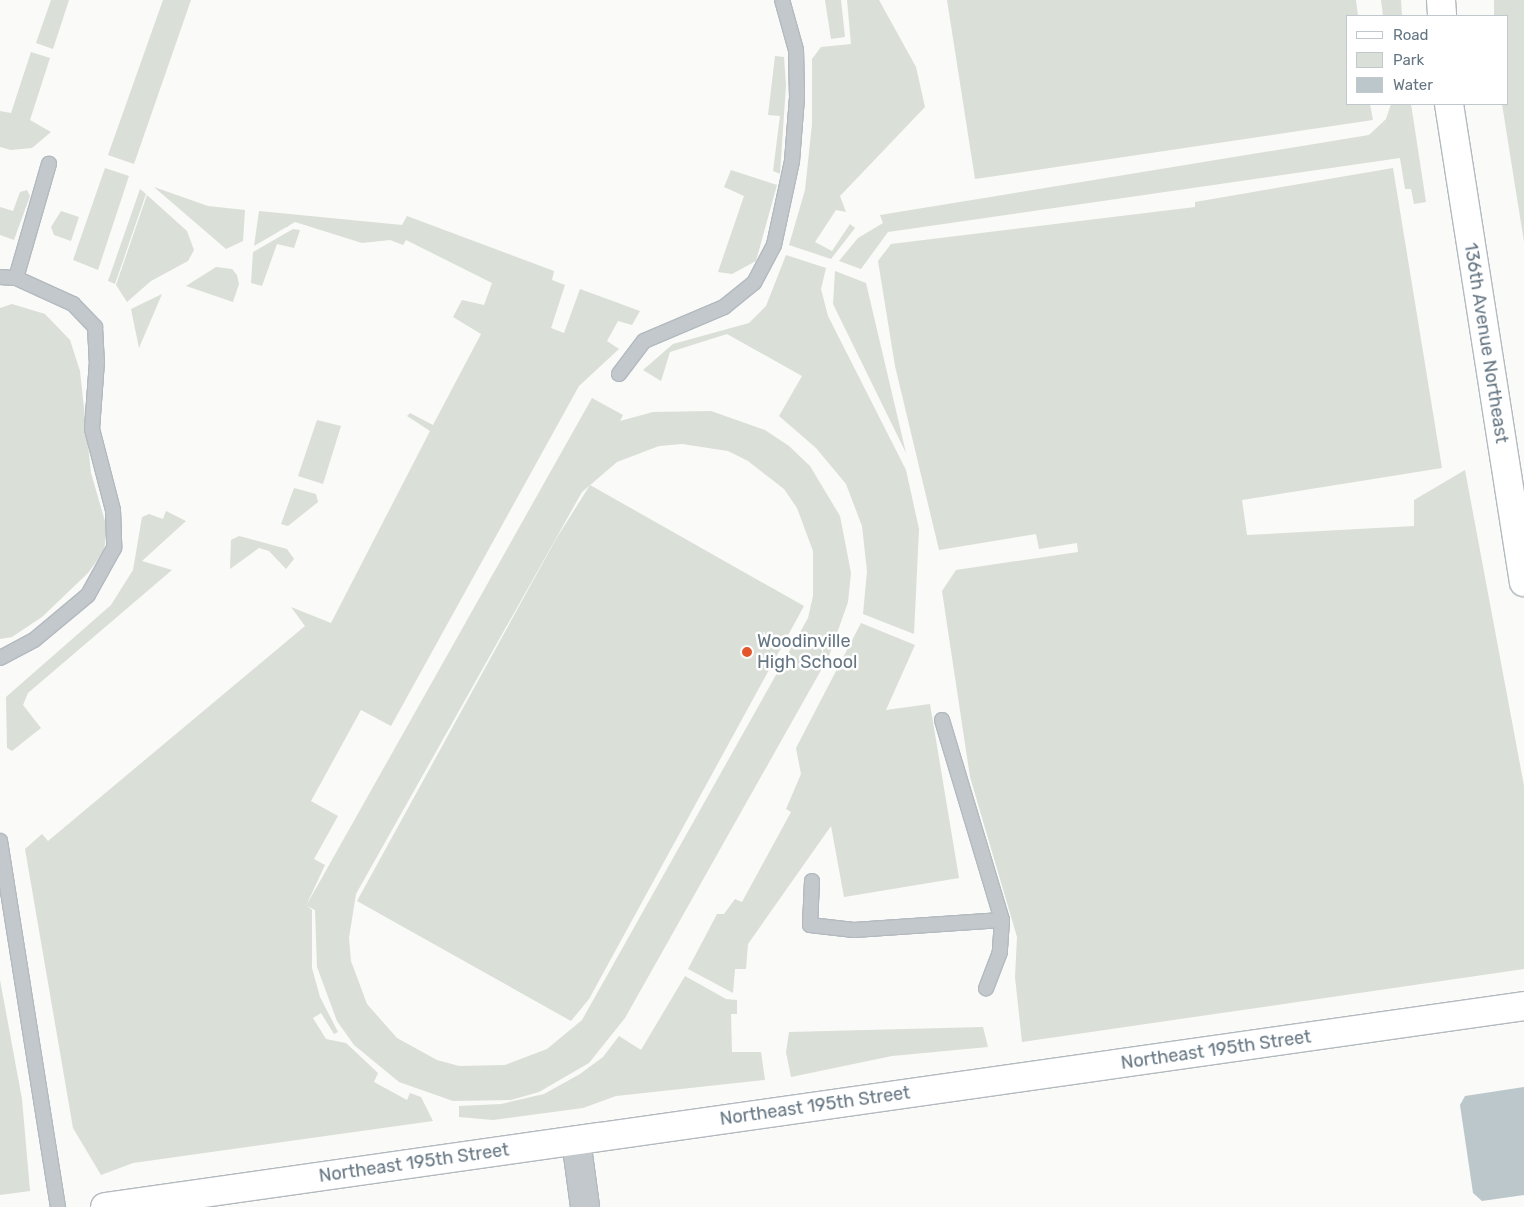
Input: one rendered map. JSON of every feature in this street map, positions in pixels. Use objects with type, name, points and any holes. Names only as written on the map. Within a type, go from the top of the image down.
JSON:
[{"type":"main road","points":[[1440,0],[1442,15]]},
{"type":"main road","name":"136th Avenue Northeast","points":[[1449,105],[1524,582]]},
{"type":"main road","name":"Northeast 195th Street","points":[[105,1207],[182,1202],[576,1140],[1524,1006]]},
{"type":"street","points":[[576,1140],[585,1207]]},
{"type":"lane","points":[[619,374],[644,341],[724,307],[754,283],[774,245],[792,162],[797,98],[796,50],[782,0]]},
{"type":"lane","points":[[16,278],[49,164]]},
{"type":"lane","points":[[0,277],[16,278],[73,304],[95,327],[98,361],[92,429],[113,510],[114,548],[88,595],[34,640],[0,658]]},
{"type":"lane","points":[[942,720],[1002,920],[1000,952],[986,988]]},
{"type":"lane","points":[[0,841],[58,1207]]},
{"type":"lane","points":[[812,881],[810,925],[854,930],[1002,920]]},
{"type":"green space","points":[[51,0],[69,0],[53,49],[36,43]]},
{"type":"green space","points":[[163,0],[191,0],[134,164],[108,155]]},
{"type":"green space","points":[[825,0],[841,0],[845,37],[831,39]]},
{"type":"green space","points":[[847,0],[879,0],[916,67],[925,107],[840,196],[846,212],[836,210],[815,242],[832,251],[850,224],[855,228],[831,259],[789,245],[805,190],[812,124],[812,59],[821,47],[851,44]]},
{"type":"green space","points":[[947,0],[1356,0],[1358,15],[1346,15],[1346,105],[1370,105],[1373,120],[975,179]]},
{"type":"green space","points":[[1381,0],[1401,0],[1402,15],[1383,15]]},
{"type":"green space","points":[[1494,0],[1524,0],[1524,242],[1502,105],[1509,105],[1509,15],[1494,15]]},
{"type":"green space","points":[[31,52],[50,58],[30,120],[51,132],[32,148],[11,150],[0,147],[0,111],[11,113]]},
{"type":"green space","points":[[775,56],[784,57],[786,85],[780,174],[773,171],[780,116],[768,115]]},
{"type":"green space","points":[[1391,105],[1411,105],[1426,202],[1414,204],[1411,189],[1405,189],[1400,158],[888,232],[861,269],[839,261],[858,238],[883,223],[880,215],[1369,135],[1386,119]]},
{"type":"green space","points":[[105,168],[129,176],[98,270],[73,260]]},
{"type":"green space","points":[[1393,168],[1442,468],[1242,500],[1247,535],[1414,526],[1414,500],[1465,470],[1524,786],[1524,969],[1022,1042],[1015,977],[1017,937],[970,777],[942,591],[956,570],[1078,552],[1077,543],[1039,549],[1036,534],[939,550],[895,366],[878,261],[891,244],[1195,207],[1195,202]]},
{"type":"green space","points":[[731,170],[777,185],[756,261],[732,274],[718,272],[744,196],[724,187]]},
{"type":"green space","points":[[154,187],[208,206],[245,210],[243,241],[226,249]]},
{"type":"green space","points":[[140,189],[146,194],[115,284],[108,281]]},
{"type":"green space","points":[[27,190],[30,196],[14,240],[0,235],[0,207],[13,211],[20,192]]},
{"type":"green space","points":[[147,195],[187,231],[194,250],[188,261],[151,281],[127,302],[116,285]]},
{"type":"green space","points":[[61,211],[79,217],[71,241],[54,235],[51,227]]},
{"type":"green space","points":[[259,211],[402,225],[407,216],[554,271],[552,280],[565,285],[551,328],[564,333],[580,289],[640,311],[632,325],[618,321],[607,341],[619,349],[579,386],[391,726],[361,710],[311,801],[338,816],[314,859],[325,865],[306,906],[592,398],[623,415],[620,421],[653,412],[711,411],[765,430],[789,446],[810,466],[840,516],[851,573],[848,602],[829,656],[625,1018],[589,1063],[539,1092],[511,1100],[453,1101],[399,1082],[354,1045],[337,1021],[317,967],[315,910],[307,906],[312,910],[312,968],[320,997],[338,1032],[334,1034],[321,1013],[313,1018],[326,1039],[346,1043],[378,1073],[374,1082],[407,1100],[410,1093],[421,1097],[433,1121],[133,1163],[101,1175],[73,1128],[25,849],[42,834],[48,841],[305,626],[291,607],[331,623],[430,431],[407,416],[410,413],[433,425],[481,334],[453,317],[462,300],[484,305],[492,283],[406,240],[403,245],[390,240],[362,243],[295,222],[254,246]],"holes":[[[682,444],[728,451],[748,461],[784,489],[797,508],[813,551],[813,596],[808,618],[582,1020],[547,1049],[505,1065],[459,1066],[437,1060],[397,1038],[367,1004],[351,961],[349,938],[356,894],[582,492],[617,462],[659,446]]]},
{"type":"green space","points":[[293,229],[300,230],[294,248],[277,244],[262,286],[251,283],[253,252]]},
{"type":"green space","points":[[786,255],[826,268],[821,289],[828,316],[906,470],[919,529],[914,634],[863,614],[867,571],[862,526],[846,484],[816,448],[779,416],[802,376],[727,334],[670,352],[661,381],[643,370],[673,344],[749,323],[766,306]]},
{"type":"green space","points":[[216,267],[232,269],[237,275],[239,284],[233,302],[186,286]]},
{"type":"green space","points":[[835,271],[866,283],[906,453],[833,304]]},
{"type":"green space","points":[[162,294],[139,348],[131,309]]},
{"type":"green space","points":[[12,304],[45,314],[70,340],[80,371],[91,473],[107,528],[104,551],[88,573],[42,617],[12,637],[0,639],[0,308]]},
{"type":"green space","points":[[317,420],[341,426],[323,484],[298,476]]},
{"type":"green space","points":[[590,485],[804,606],[589,999],[571,1021],[357,901],[556,539]]},
{"type":"green space","points":[[294,488],[316,494],[318,502],[288,526],[281,524]]},
{"type":"green space","points":[[166,511],[186,521],[142,561],[172,570],[28,693],[23,705],[41,728],[12,751],[7,748],[6,697],[111,605],[133,570],[142,517],[149,514],[163,519]]},
{"type":"green space","points":[[239,536],[287,549],[294,559],[286,569],[269,551],[259,548],[230,569],[231,540]]},
{"type":"green space","points":[[861,623],[915,645],[886,710],[930,704],[959,878],[844,897],[831,826],[748,944],[746,969],[735,969],[733,993],[688,969],[717,914],[724,914],[735,899],[742,902],[791,812],[786,809],[801,774],[796,748]]},
{"type":"green space","points":[[685,976],[726,999],[737,1000],[737,1014],[731,1014],[732,1052],[761,1052],[765,1080],[616,1096],[583,1108],[493,1120],[459,1117],[459,1106],[501,1104],[544,1094],[580,1074],[603,1057],[619,1036],[641,1050]]},
{"type":"green space","points":[[0,980],[22,1099],[30,1191],[0,1195]]},
{"type":"green space","points":[[983,1027],[988,1047],[892,1056],[791,1077],[786,1052],[789,1032]]},
{"type":"water","points":[[1524,1087],[1524,1195],[1482,1201],[1473,1193],[1460,1105],[1465,1096]]},
{"type":"place","name":"Woodinville High School","points":[[747,652]]}]
